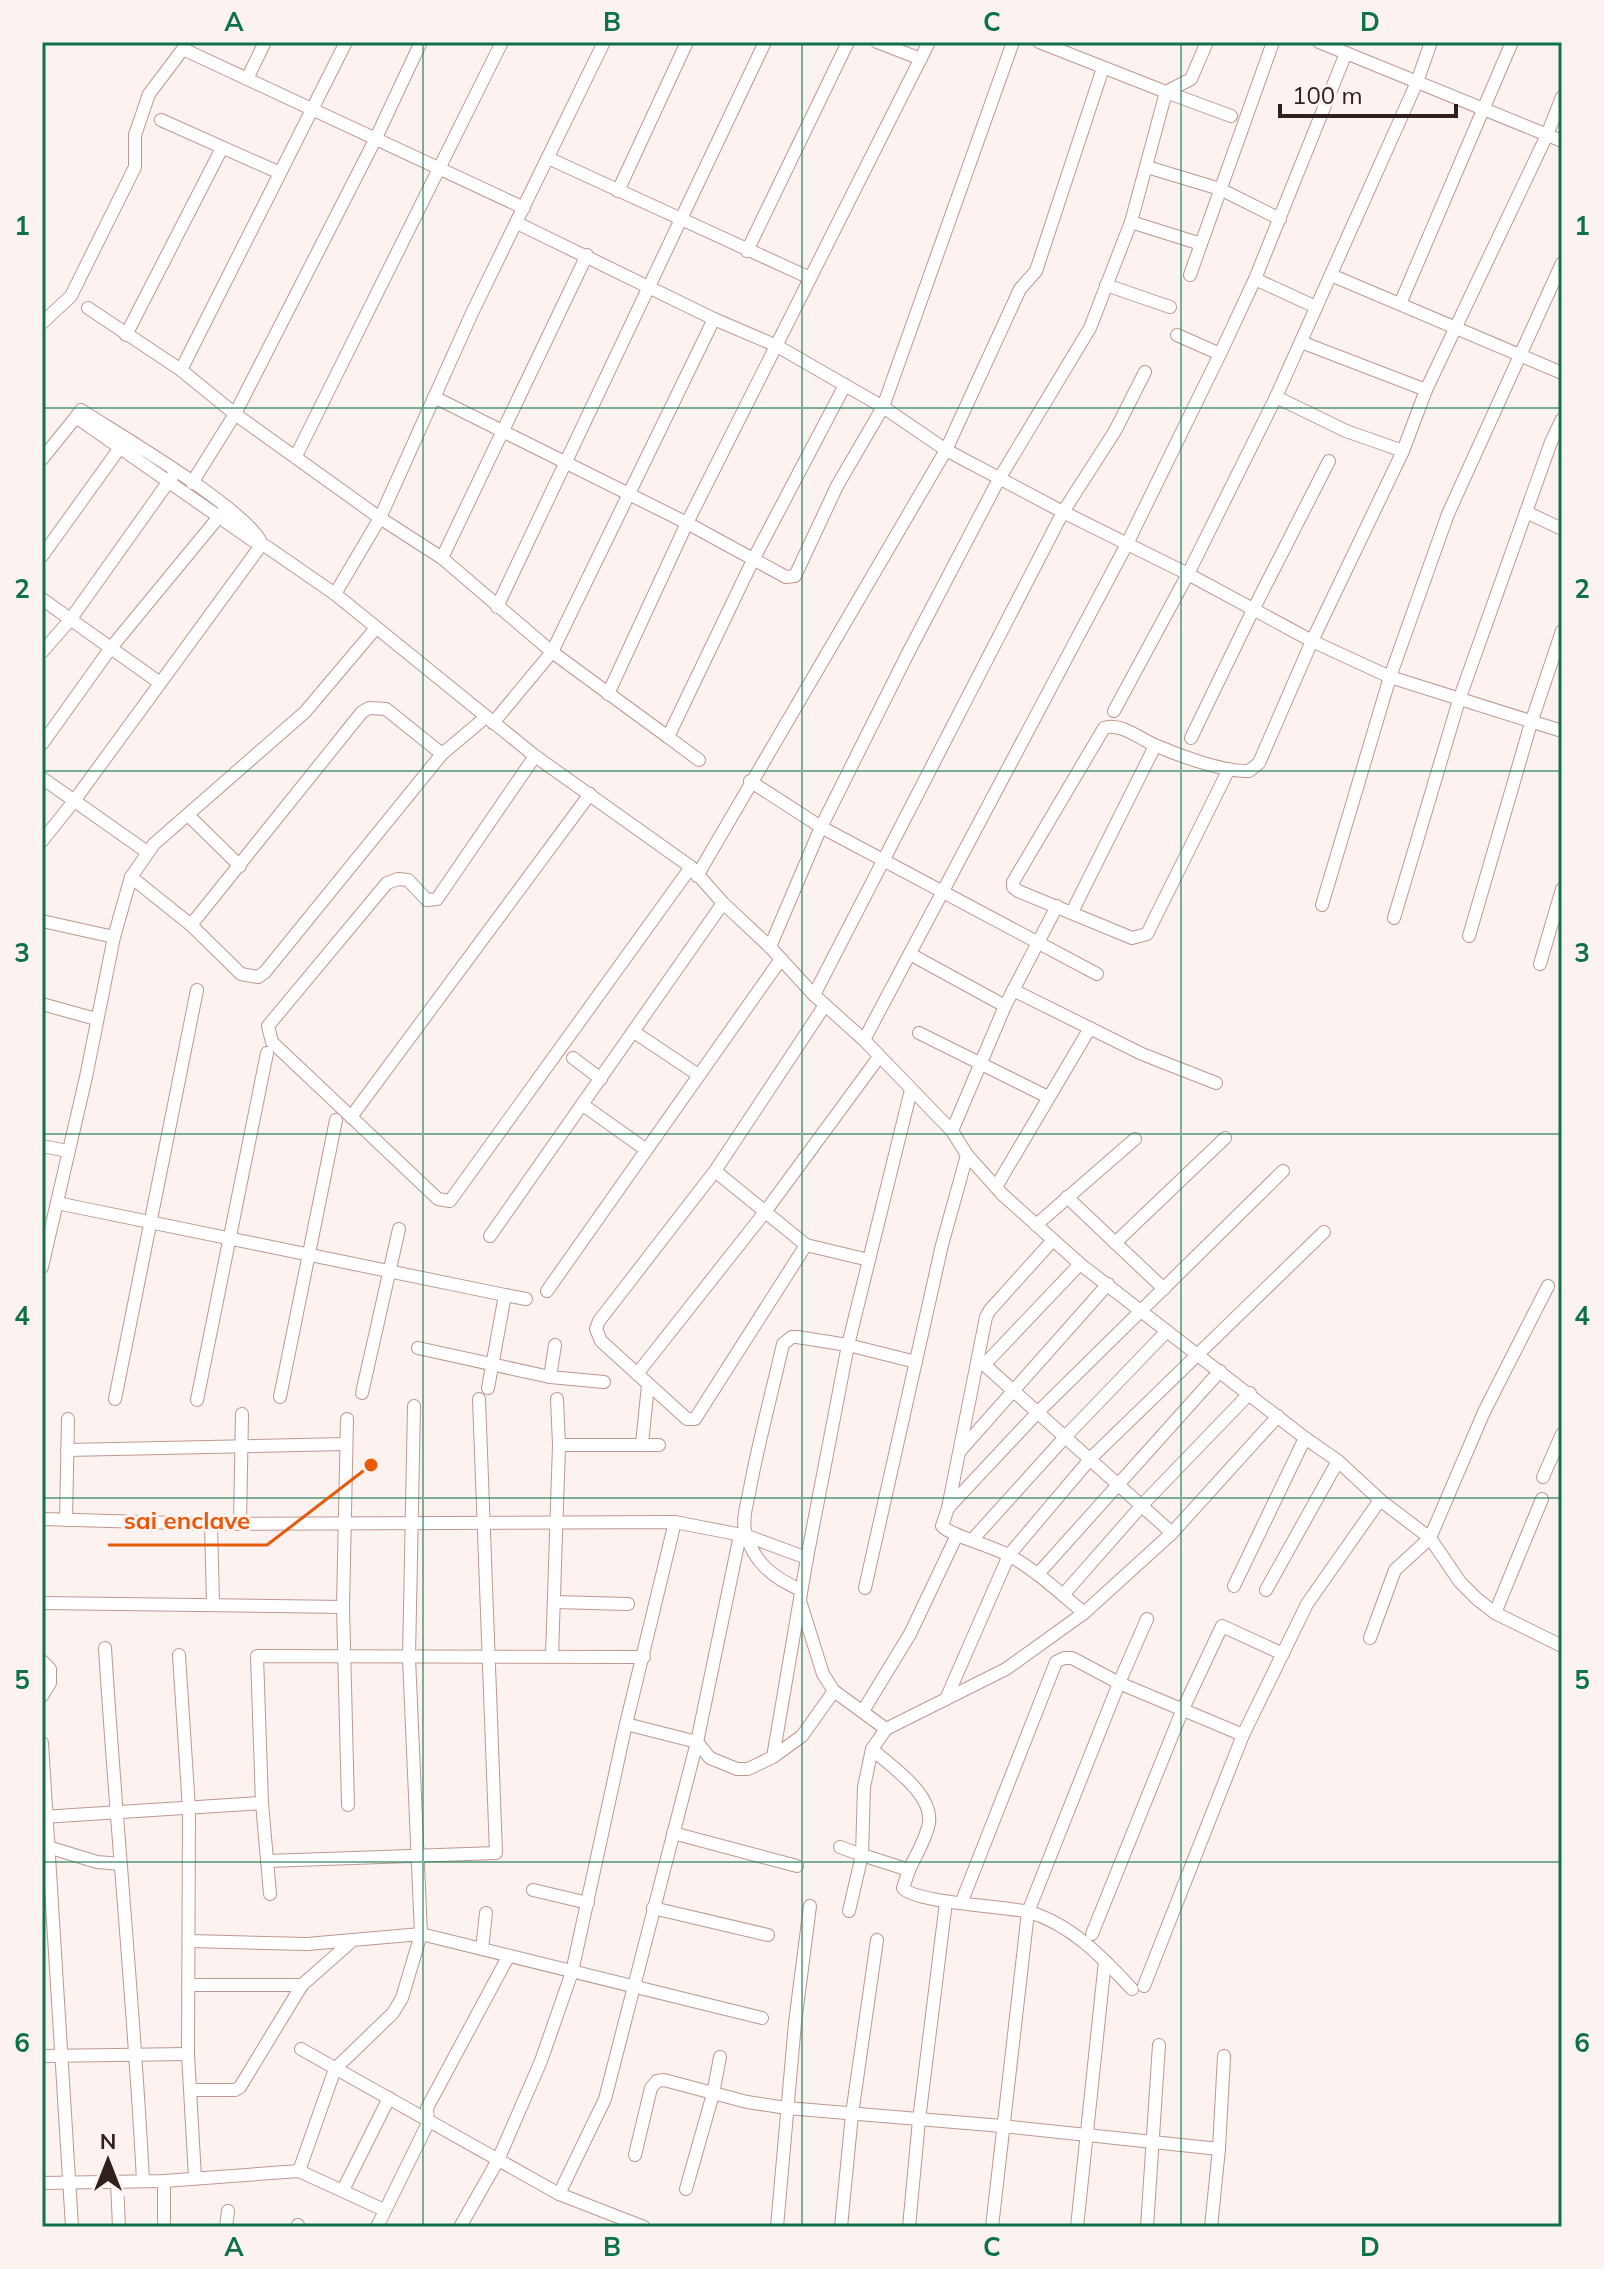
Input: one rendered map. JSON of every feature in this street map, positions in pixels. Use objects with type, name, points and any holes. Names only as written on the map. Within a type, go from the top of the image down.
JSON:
[{"type":"street","points":[[247,79],[265,42]]},
{"type":"street","points":[[181,370],[346,42]]},
{"type":"street","points":[[192,483],[235,414],[375,140],[421,42]]},
{"type":"street","points":[[296,456],[502,42]]},
{"type":"street","points":[[335,594],[380,518],[434,397],[604,42]]},
{"type":"street","points":[[618,191],[687,42]]},
{"type":"street","points":[[497,607],[765,42]]},
{"type":"street","points":[[747,251],[848,42]]},
{"type":"street","points":[[877,42],[921,59]]},
{"type":"street","points":[[608,694],[687,523],[929,42]]},
{"type":"street","points":[[434,397],[687,523],[786,577],[798,573],[837,486],[883,407],[1013,42]]},
{"type":"street","points":[[1039,42],[1068,48],[1103,68],[1231,116]]},
{"type":"street","points":[[770,947],[821,827],[906,657],[999,479],[1090,328],[1131,222],[1166,92],[1191,79],[1207,42]]},
{"type":"street","points":[[1190,275],[1273,42]]},
{"type":"street","points":[[1319,42],[1562,141]]},
{"type":"street","points":[[864,1040],[1127,544],[1255,279],[1348,54],[1356,42]]},
{"type":"street","points":[[1114,711],[1188,574],[1276,397],[1417,82],[1431,42]]},
{"type":"street","points":[[1400,304],[1512,42]]},
{"type":"street","points":[[42,323],[71,296],[135,167],[135,135],[149,94],[184,46],[375,140],[524,208]]},
{"type":"street","points":[[535,756],[437,899],[427,900],[408,880],[398,879],[387,883],[268,1026],[272,1042],[438,1199],[450,1201],[694,872],[946,450],[1020,289],[1036,271],[1103,68]]},
{"type":"street","points":[[1229,769],[1147,934],[1132,938],[1013,887],[1013,882],[1101,730],[1109,725],[1155,746],[1229,769],[1249,771],[1259,763],[1312,641],[1403,451],[1426,390],[1562,97]]},
{"type":"street","points":[[161,120],[280,173]]},
{"type":"street","points":[[126,335],[222,148]]},
{"type":"street","points":[[548,158],[810,278]]},
{"type":"street","points":[[1147,167],[1220,189],[1280,219]]},
{"type":"street","points":[[1131,222],[1201,244]]},
{"type":"street","points":[[517,223],[714,319],[777,346],[883,407],[946,450],[1254,608],[1312,641],[1390,677],[1562,731]]},
{"type":"street","points":[[442,558],[587,255]]},
{"type":"street","points":[[1322,905],[1390,677],[1448,514],[1562,263]]},
{"type":"street","points":[[1331,275],[1562,373]]},
{"type":"street","points":[[1255,279],[1316,307]]},
{"type":"street","points":[[1106,285],[1170,307]]},
{"type":"street","points":[[88,308],[181,370],[235,414],[380,518],[442,558],[552,652],[699,760]]},
{"type":"street","points":[[131,877],[191,925],[241,974],[258,977],[265,972],[442,754],[490,720],[552,652],[714,319]]},
{"type":"street","points":[[1177,335],[1220,354]]},
{"type":"street","points":[[1301,342],[1426,390]]},
{"type":"street","points":[[814,995],[1063,512],[1115,431],[1145,372]]},
{"type":"street","points":[[668,737],[753,560],[845,385]]},
{"type":"street","points":[[1276,397],[1346,431],[1403,451]]},
{"type":"street","points":[[42,459],[81,410],[123,443],[258,535],[262,544],[335,594],[535,756],[694,872],[814,995],[864,1040],[952,1131],[967,1155],[996,1187],[1036,1225],[1080,1264],[1338,1461],[1380,1500],[1430,1538],[1460,1582],[1495,1613],[1562,1646]]},
{"type":"street","points":[[1394,918],[1459,700],[1526,512],[1556,444],[1562,419]]},
{"type":"street","points":[[42,556],[123,443]]},
{"type":"street","points":[[1191,738],[1329,461]]},
{"type":"street","points":[[173,476],[192,483],[223,512]]},
{"type":"street","points":[[42,652],[70,620],[173,476]]},
{"type":"street","points":[[42,744],[110,649],[223,512]]},
{"type":"street","points":[[1526,512],[1562,529]]},
{"type":"street","points":[[42,841],[262,544]]},
{"type":"street","points":[[42,599],[160,683]]},
{"type":"street","points":[[42,1267],[114,937],[131,877],[147,852],[305,712],[376,628]]},
{"type":"street","points":[[1469,936],[1531,723],[1562,631]]},
{"type":"street","points":[[191,925],[358,717],[369,708],[386,709],[442,754]]},
{"type":"street","points":[[1072,912],[1155,746]]},
{"type":"street","points":[[42,778],[147,852]]},
{"type":"street","points":[[750,781],[821,827],[1097,974]]},
{"type":"street","points":[[351,1117],[590,794]]},
{"type":"street","points":[[188,815],[240,866]]},
{"type":"street","points":[[1540,964],[1562,889]]},
{"type":"street","points":[[490,1236],[723,903]]},
{"type":"street","points":[[952,1131],[1005,1006],[1057,906]]},
{"type":"street","points":[[42,921],[114,937]]},
{"type":"street","points":[[910,954],[1005,1006]]},
{"type":"street","points":[[547,1291],[697,1074],[781,959]]},
{"type":"street","points":[[115,1399],[197,990]]},
{"type":"street","points":[[1013,990],[1142,1054],[1216,1083]]},
{"type":"street","points":[[42,1004],[96,1019]]},
{"type":"street","points":[[806,1245],[695,1419],[682,1417],[601,1341],[596,1329],[599,1321],[715,1171],[825,1005]]},
{"type":"street","points":[[996,1187],[1090,1028]]},
{"type":"street","points":[[634,1032],[697,1074]]},
{"type":"street","points":[[919,1033],[1048,1097]]},
{"type":"street","points":[[197,1400],[267,1053]]},
{"type":"street","points":[[637,1374],[765,1212],[879,1057]]},
{"type":"street","points":[[573,1058],[601,1079]]},
{"type":"street","points":[[773,1757],[848,1345],[911,1090]]},
{"type":"street","points":[[583,1105],[645,1149]]},
{"type":"street","points":[[280,1397],[336,1120]]},
{"type":"street","points":[[1115,1243],[1225,1138]]},
{"type":"street","points":[[1036,1225],[1135,1139]]},
{"type":"street","points":[[42,1146],[68,1151]]},
{"type":"street","points":[[865,1588],[942,1245],[967,1155]]},
{"type":"street","points":[[715,1171],[806,1245],[869,1260]]},
{"type":"street","points":[[948,1508],[1037,1413],[1283,1171]]},
{"type":"street","points":[[1067,1197],[1164,1289]]},
{"type":"street","points":[[57,1203],[526,1299]]},
{"type":"street","points":[[362,1393],[399,1229]]},
{"type":"street","points":[[946,1699],[1009,1555],[1091,1458],[1324,1232]]},
{"type":"street","points":[[1053,1240],[990,1310],[981,1363],[942,1526],[949,1532],[1009,1555],[1038,1574],[1084,1613]]},
{"type":"street","points":[[981,1363],[1080,1264]]},
{"type":"street","points":[[958,1453],[1108,1284]]},
{"type":"street","points":[[1370,1638],[1395,1570],[1430,1538],[1484,1412],[1548,1286]]},
{"type":"street","points":[[488,1388],[505,1295]]},
{"type":"street","points":[[973,1539],[1167,1331]]},
{"type":"street","points":[[559,2194],[605,2099],[697,1742],[744,1536],[758,1448],[783,1344],[797,1337],[848,1345],[916,1362]]},
{"type":"street","points":[[550,1377],[555,1345]]},
{"type":"street","points":[[418,1348],[550,1377],[604,1382]]},
{"type":"street","points":[[981,1363],[1172,1533]]},
{"type":"street","points":[[1038,1574],[1220,1371]]},
{"type":"street","points":[[642,1444],[648,1385]]},
{"type":"street","points":[[1063,1595],[1143,1504],[1250,1393]]},
{"type":"street","points":[[267,1861],[496,1853],[479,1399]]},
{"type":"street","points":[[552,1656],[559,1445],[557,1399]]},
{"type":"street","points":[[299,2171],[335,2069],[393,2013],[402,1998],[421,1934],[409,1658],[414,1406]]},
{"type":"street","points":[[240,1524],[242,1414]]},
{"type":"street","points":[[849,1911],[862,1855],[862,1808],[872,1749],[886,1729],[1006,1669],[1084,1613],[1172,1533],[1278,1416]]},
{"type":"street","points":[[66,1520],[68,1419]]},
{"type":"street","points":[[347,1419],[343,1607],[348,1805]]},
{"type":"street","points":[[1543,1477],[1562,1434]]},
{"type":"street","points":[[1234,1586],[1305,1438]]},
{"type":"street","points":[[67,1450],[346,1444]]},
{"type":"street","points":[[559,1445],[659,1445]]},
{"type":"street","points":[[1266,1590],[1338,1461]]},
{"type":"street","points":[[1495,1613],[1542,1499]]},
{"type":"street","points":[[872,1749],[919,1793],[928,1812],[924,1836],[903,1888],[907,1892],[946,1902],[962,1901],[1028,1912],[1052,1921],[1138,1988],[1243,1735],[1307,1604],[1380,1500]]},
{"type":"street","points":[[42,1519],[211,1524],[675,1522],[744,1536],[807,1558]]},
{"type":"street","points":[[460,2227],[498,2160],[541,2061],[572,1972],[626,1724],[675,1522]]},
{"type":"street","points":[[211,1524],[213,1603]]},
{"type":"street","points":[[863,1711],[910,1634],[957,1535]]},
{"type":"street","points":[[744,1536],[761,1565],[800,1596],[823,1674],[834,1691],[886,1729]]},
{"type":"street","points":[[554,1602],[628,1604]]},
{"type":"street","points":[[42,1603],[343,1607]]},
{"type":"street","points":[[992,2227],[1028,1912],[1147,1619]]},
{"type":"street","points":[[1092,1934],[1182,1711],[1222,1626],[1283,1654]]},
{"type":"street","points":[[105,1648],[115,1814],[137,2055],[143,2181]]},
{"type":"street","points":[[179,1655],[189,1809],[191,1941],[188,2054],[195,2178]]},
{"type":"street","points":[[270,1894],[262,1803],[257,1656],[644,1657]]},
{"type":"street","points":[[962,1901],[1056,1662],[1072,1658],[1119,1683],[1243,1735]]},
{"type":"street","points":[[42,1661],[50,1669],[50,1683],[42,1696]]},
{"type":"street","points":[[626,1724],[697,1742],[710,1758],[737,1769],[748,1769],[773,1757],[802,1736],[834,1691]]},
{"type":"street","points":[[42,1743],[44,1817],[72,2227]]},
{"type":"street","points":[[44,1817],[262,1803]]},
{"type":"street","points":[[673,1833],[797,1866]]},
{"type":"street","points":[[48,1847],[97,1862],[120,1864]]},
{"type":"street","points":[[840,1847],[909,1870]]},
{"type":"street","points":[[533,1890],[588,1903]]},
{"type":"street","points":[[909,2227],[946,1902]]},
{"type":"street","points":[[777,2227],[810,1906]]},
{"type":"street","points":[[653,1908],[768,1935]]},
{"type":"street","points":[[482,1949],[486,1913]]},
{"type":"street","points":[[191,1941],[307,1944],[421,1934],[762,2018]]},
{"type":"street","points":[[190,2090],[235,2090],[240,2087],[302,1985],[353,1940]]},
{"type":"street","points":[[841,2227],[852,2114],[877,1940]]},
{"type":"street","points":[[377,2227],[428,2123],[427,2108],[508,1957]]},
{"type":"street","points":[[1077,2227],[1105,1961]]},
{"type":"street","points":[[190,1985],[302,1985]]},
{"type":"street","points":[[1147,2227],[1159,2045]]},
{"type":"street","points":[[301,2049],[559,2194],[644,2227]]},
{"type":"street","points":[[42,2056],[188,2054]]},
{"type":"street","points":[[1211,2227],[1224,2056]]},
{"type":"street","points":[[686,2189],[713,2094],[720,2057]]},
{"type":"street","points":[[635,2155],[651,2088],[657,2081],[664,2080],[713,2094],[787,2108],[1219,2149]]},
{"type":"street","points":[[343,2190],[389,2098]]},
{"type":"street","points":[[42,2183],[164,2181],[299,2171],[384,2210]]},
{"type":"street","points":[[164,2181],[164,2222]]},
{"type":"street","points":[[117,2182],[119,2227]]},
{"type":"street","points":[[226,2227],[228,2211]]},
{"type":"place","name":"sai enclave","points":[[371,1465]]}]
